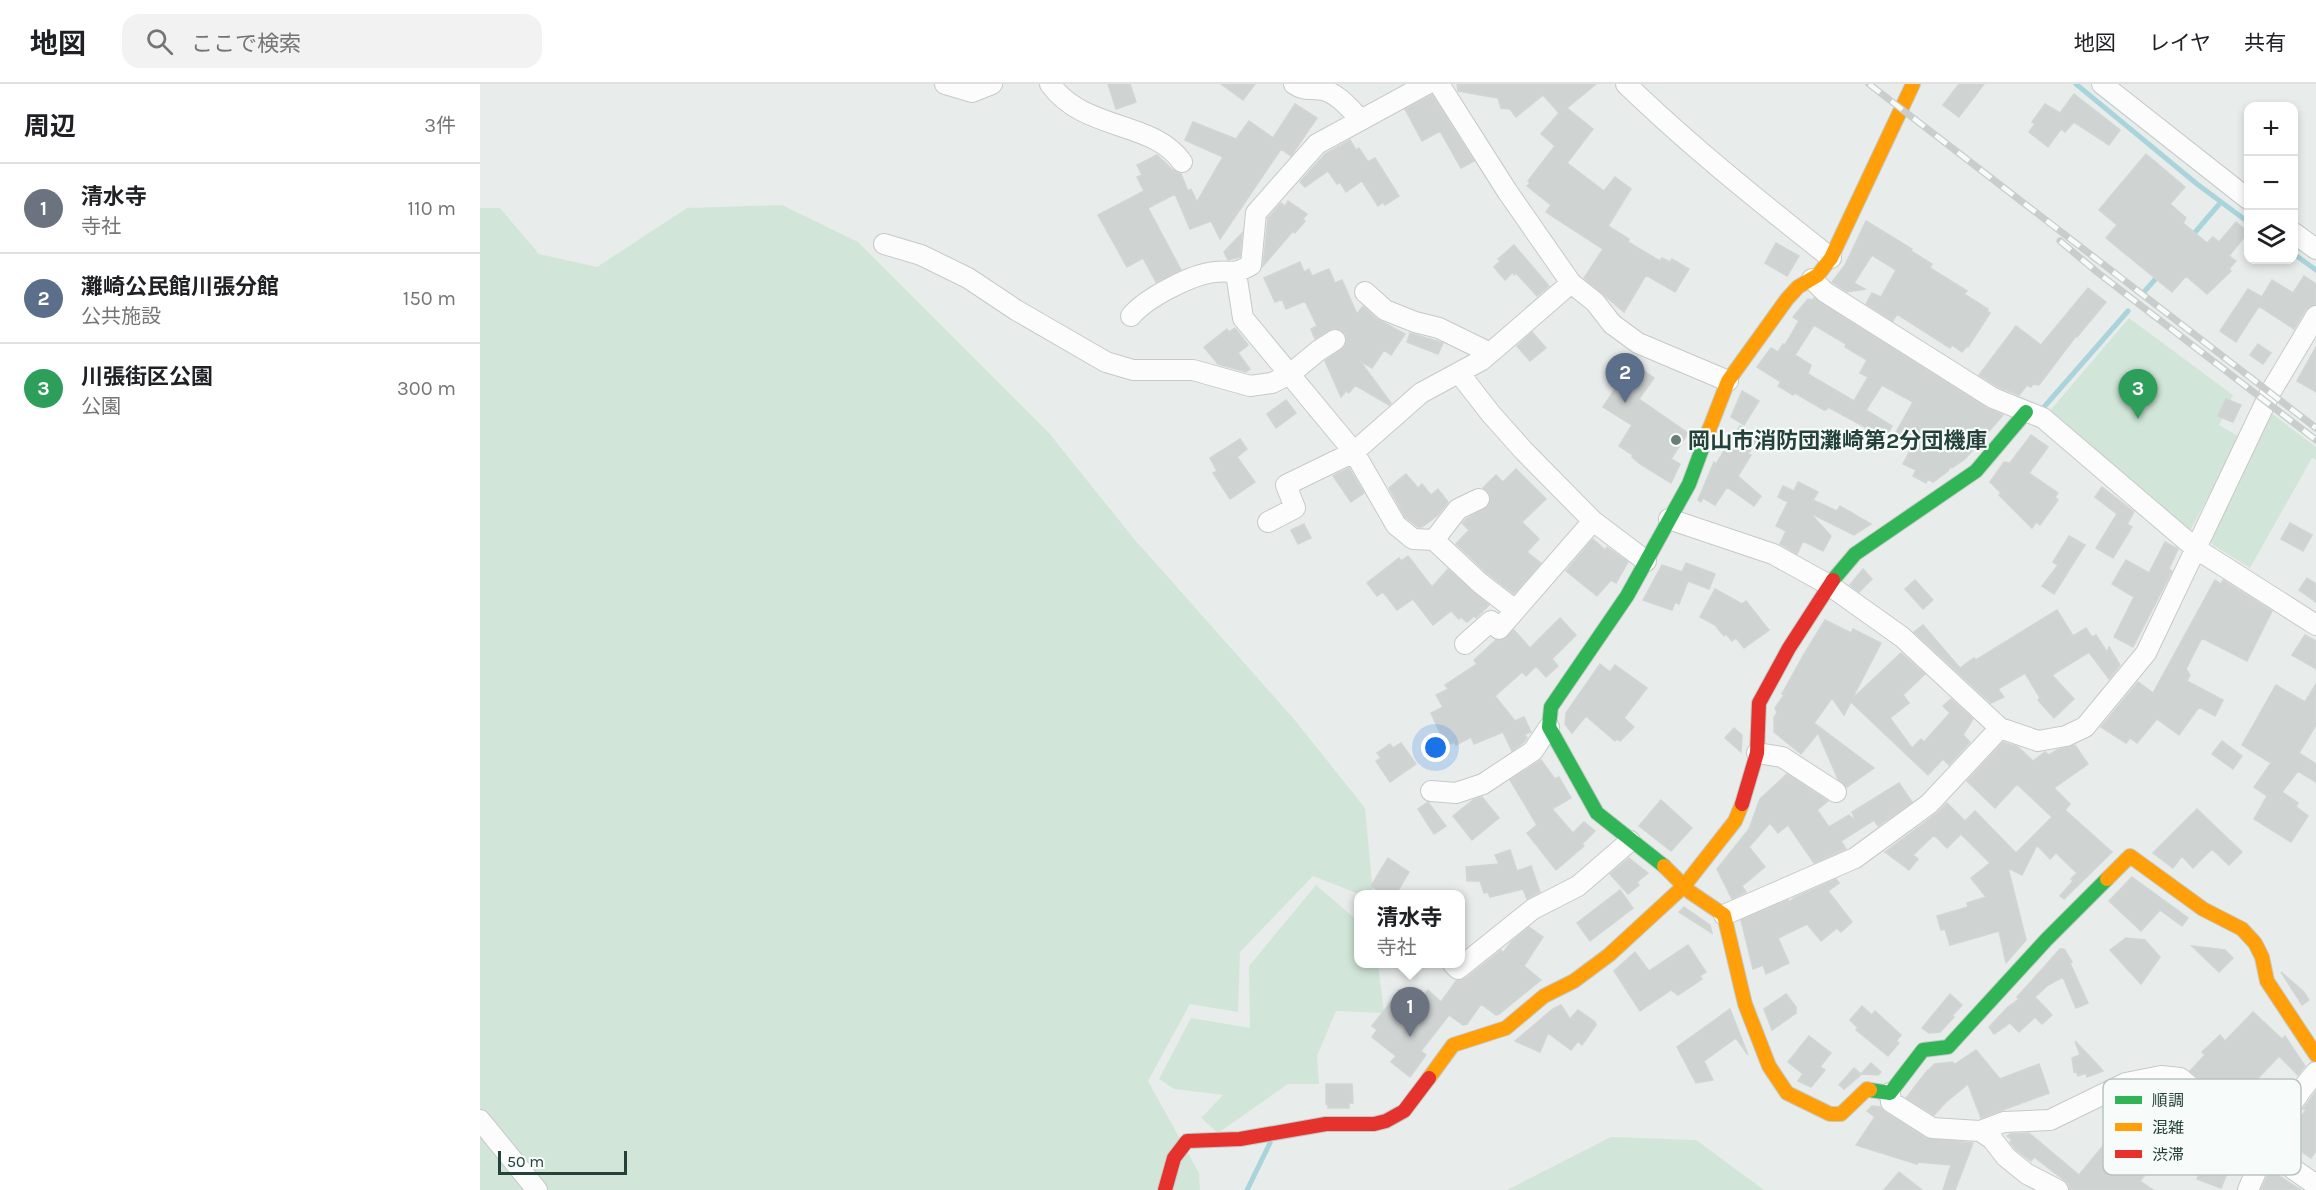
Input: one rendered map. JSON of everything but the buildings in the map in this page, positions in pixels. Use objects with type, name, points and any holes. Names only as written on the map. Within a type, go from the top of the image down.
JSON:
[{"type":"street","points":[[945,84],[972,92],[992,84]]},
{"type":"street","points":[[1050,84],[1071,106],[1093,118],[1162,142],[1176,153],[1182,162]]},
{"type":"street","points":[[1294,84],[1303,90],[1323,90],[1343,101],[1361,120]]},
{"type":"street","points":[[1131,315],[1154,296],[1199,276],[1215,272],[1236,273],[1251,265],[1256,213],[1317,144],[1437,84],[1571,283],[1595,302],[1612,324],[1638,344],[1728,381]]},
{"type":"street","points":[[1626,84],[1657,114],[1744,189],[1831,258]]},
{"type":"street","points":[[1431,791],[1456,793],[1483,784],[1533,751],[1549,727],[1551,706],[1627,596],[1689,484],[1728,381],[1787,299],[1798,287],[1818,275],[1831,258],[1913,84]]},
{"type":"street","points":[[2102,84],[2244,196]]},
{"type":"street","points":[[2298,236],[2316,249]]},
{"type":"street","points":[[884,244],[921,255],[968,278],[1016,310],[1106,362],[1133,370],[1193,370],[1250,386],[1272,383],[1290,374],[1335,340]]},
{"type":"street","points":[[1236,273],[1243,318],[1354,452],[1396,525],[1413,538],[1434,540],[1480,583],[1515,610]]},
{"type":"street","points":[[1812,279],[1825,292],[1993,398],[2043,418],[2195,548],[2316,625]]},
{"type":"street","points":[[1268,522],[1295,508],[1286,486],[1354,452],[1421,393],[1490,353],[1571,283]]},
{"type":"street","points":[[1365,292],[1385,310],[1415,322],[1439,328],[1490,353]]},
{"type":"street","points":[[1669,519],[1773,554],[1829,585],[1902,637],[2000,728],[2038,741],[2066,736],[2085,727],[2146,653],[2273,387],[2316,316]]},
{"type":"street","points":[[1459,373],[1523,450],[1593,521],[1646,561]]},
{"type":"street","points":[[1165,1190],[1174,1158],[1187,1141],[1240,1139],[1326,1124],[1374,1124],[1398,1116],[1453,1045],[1506,1028],[1514,1023],[1544,996],[1574,981],[1593,968],[1684,886],[1735,821],[1762,754],[1758,716],[1764,692],[1829,585],[1855,554],[1976,471],[2026,412]]},
{"type":"street","points":[[1434,540],[1458,509],[1479,499]]},
{"type":"street","points":[[1465,644],[1491,621],[1499,629],[1593,521]]},
{"type":"street","points":[[1549,727],[1597,813],[1672,872],[1684,886],[1724,915],[1745,1004],[1769,1066],[1787,1093],[1830,1114],[1841,1114],[1867,1089],[1890,1093]]},
{"type":"street","points":[[1724,915],[1855,858],[1929,804],[2000,728]]},
{"type":"street","points":[[1762,754],[1791,762],[1836,792]]},
{"type":"street","points":[[1465,963],[1533,909],[1578,886],[1630,841]]},
{"type":"street","points":[[2103,1094],[2050,1120],[2004,1122],[1980,1131],[1932,1128],[1891,1102],[1890,1093],[1923,1050],[1948,1047],[2046,940],[2130,856],[2203,909],[2242,929],[2255,943],[2262,957],[2267,981],[2316,1055]]},
{"type":"street","points":[[2301,1091],[2316,1072]]},
{"type":"street","points":[[2146,1079],[2161,1076],[2181,1079]]},
{"type":"street","points":[[480,1120],[537,1190]]},
{"type":"street","points":[[1980,1131],[1992,1139],[2006,1157],[2027,1174],[2058,1190]]},
{"type":"street","points":[[2301,1174],[2316,1185]]},
{"type":"street","points":[[2248,1190],[2255,1175]]},
{"type":"green space","points":[[782,205],[858,242],[1049,433],[1135,540],[1294,719],[1365,808],[1373,890],[1354,890],[1354,892],[1313,876],[1240,952],[1238,1012],[1190,1004],[1148,1081],[1199,1173],[1200,1190],[480,1190],[480,208],[500,208],[539,254],[597,267],[687,208]]},
{"type":"green space","points":[[2129,318],[2233,395],[2219,425],[2240,437],[2190,531],[2048,413]]},
{"type":"green space","points":[[2270,412],[2316,447],[2316,460],[2312,458],[2250,568],[2213,545],[2209,539]]},
{"type":"green space","points":[[1316,885],[1354,918],[1354,968],[1378,968],[1384,1013],[1336,1011],[1317,1056],[1319,1084],[1288,1084],[1218,1133],[1201,1118],[1223,1095],[1174,1089],[1159,1079],[1191,1018],[1250,1028],[1249,966]]},
{"type":"green space","points":[[1611,1137],[1696,1140],[1764,1190],[1507,1190]]},
{"type":"waterway","points":[[2076,84],[2197,184],[2244,219]]},
{"type":"waterway","points":[[2191,237],[2221,202]]},
{"type":"waterway","points":[[2298,257],[2316,270]]},
{"type":"waterway","points":[[2143,293],[2160,274]]},
{"type":"waterway","points":[[2044,407],[2128,311]]},
{"type":"waterway","points":[[1247,1190],[1270,1143]]},
{"type":"railway","points":[[1869,84],[2316,428]]},
{"type":"railway","points":[[2060,241],[2316,440]]},
{"type":"traffic: fast","points":[[1833,580],[1855,554],[1976,471],[2026,412]]},
{"type":"traffic: fast","points":[[1664,866],[1597,813],[1549,727],[1551,707],[1627,596],[1689,484],[1709,430]]},
{"type":"traffic: fast","points":[[1870,1090],[1890,1093],[1923,1050],[1948,1047],[2046,940],[2107,879]]},
{"type":"traffic: slow","points":[[1709,430],[1728,381],[1787,299],[1798,287],[1818,275],[1831,258],[1913,84]]},
{"type":"traffic: slow","points":[[1429,1078],[1453,1045],[1506,1028],[1544,996],[1574,981],[1609,955],[1684,886],[1735,821],[1742,804]]},
{"type":"traffic: slow","points":[[2107,879],[2130,856],[2203,909],[2242,929],[2255,943],[2262,957],[2267,981],[2316,1055]]},
{"type":"traffic: slow","points":[[1664,866],[1690,892],[1724,915],[1745,1004],[1769,1066],[1787,1093],[1830,1114],[1841,1114],[1867,1089],[1870,1090]]},
{"type":"traffic: jam","points":[[1742,804],[1757,753],[1759,703],[1789,648],[1833,580]]},
{"type":"traffic: jam","points":[[1165,1190],[1174,1158],[1187,1141],[1240,1139],[1326,1124],[1374,1124],[1386,1121],[1404,1111],[1429,1078]]},
{"type":"place","name":"灘崎公民館川張分館","points":[[1625,403]]},
{"type":"place","name":"川張街区公園","points":[[2138,419]]},
{"type":"place","name":"岡山市消防団灘崎第2分団機庫","points":[[1676,440]]},
{"type":"place","name":"清水寺","points":[[1410,1037]]}]
